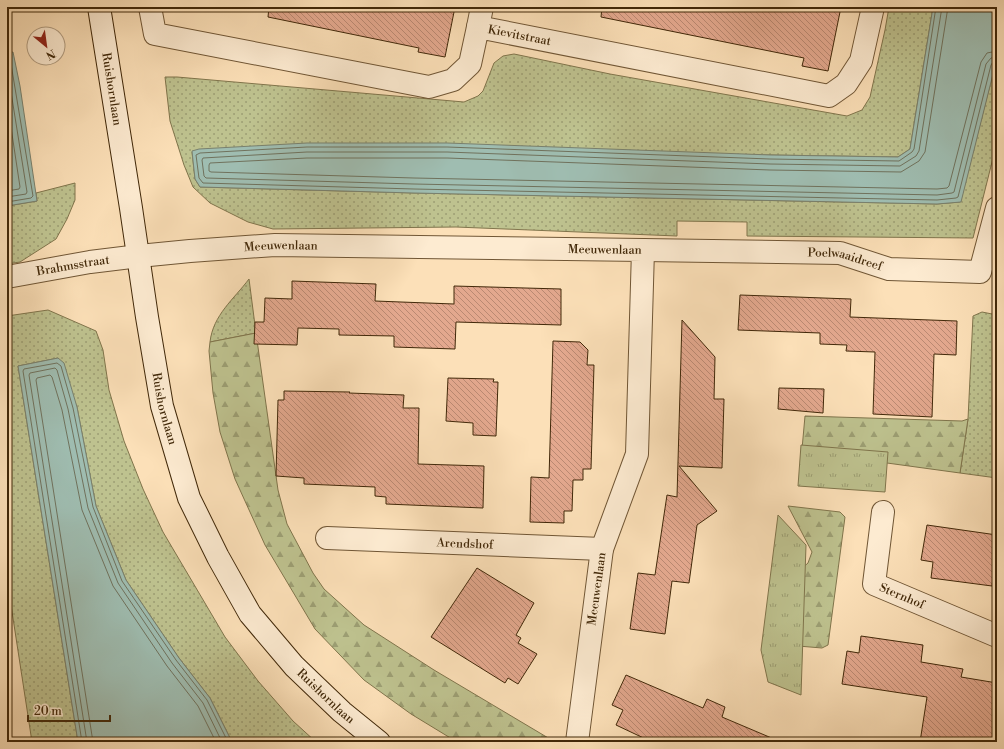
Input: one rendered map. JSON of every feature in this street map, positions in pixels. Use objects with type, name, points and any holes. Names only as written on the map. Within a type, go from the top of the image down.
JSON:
[{"type":"street","name":"Ruishornlaan","points":[[99,7],[162,406],[189,498],[218,557],[250,614],[294,666],[342,712],[379,742]]},
{"type":"street","name":"Kievitstraat","points":[[150,7],[155,34],[429,87],[453,80],[470,64],[480,17],[829,96],[846,84],[861,61],[873,7]]},
{"type":"street","name":"Poelwaaidreef","points":[[643,250],[840,253],[889,269],[980,272],[997,208]]},
{"type":"street","name":"Meeuwenlaan","points":[[139,256],[190,250],[275,245],[643,250],[637,454],[602,548],[577,742]]},
{"type":"street","name":"Brahmsstraat","points":[[7,277],[90,262],[139,256]]},
{"type":"street","name":"Sternhof","points":[[883,512],[874,584],[997,636]]},
{"type":"street","name":"Arendshof","points":[[327,538],[602,548]]},
{"type":"green space","points":[[889,7],[933,7],[910,149],[898,157],[192,152],[195,179],[200,187],[937,204],[960,202],[997,58],[997,142],[973,238],[747,236],[747,222],[677,221],[677,236],[456,227],[273,229],[248,222],[210,203],[193,187],[184,165],[170,121],[165,77],[464,102],[478,96],[483,91],[494,63],[503,56],[514,54],[610,74],[847,116],[862,110],[870,97]]},
{"type":"green space","points":[[75,183],[75,200],[56,239],[20,262],[7,264],[7,206],[37,201],[36,193]]},
{"type":"green space","points":[[249,279],[256,333],[210,342],[212,332],[220,315]]},
{"type":"green space","points":[[48,310],[96,331],[103,350],[109,390],[124,441],[143,489],[163,532],[225,637],[258,681],[293,721],[316,742],[232,742],[210,698],[179,658],[126,580],[96,506],[77,407],[58,358],[18,366],[78,742],[32,742],[7,579],[7,316]]},
{"type":"green space","points":[[982,312],[997,315],[997,478],[960,473],[968,419],[973,316]]},
{"type":"green space","points":[[256,333],[278,490],[287,524],[313,573],[324,589],[364,625],[434,670],[555,742],[457,742],[411,714],[364,680],[315,629],[265,545],[235,479],[220,432],[213,393],[209,351],[210,342]]},
{"type":"green space","points":[[805,416],[962,421],[968,419],[960,473],[887,463],[801,460]]},
{"type":"green space","points":[[801,445],[888,452],[885,492],[798,486]]},
{"type":"green space","points":[[788,506],[840,512],[845,517],[828,645],[822,648],[798,646],[800,570],[808,563],[812,552]]},
{"type":"green space","points":[[778,515],[806,545],[801,695],[768,682],[761,650]]},
{"type":"water","points":[[933,7],[997,7],[997,58],[961,202],[937,204],[200,187],[195,179],[192,151],[199,149],[307,143],[447,143],[771,155],[898,157],[910,149]]},
{"type":"water","points":[[13,52],[20,86],[37,201],[7,206],[7,53]]},
{"type":"water","points":[[58,358],[64,363],[77,407],[96,506],[126,580],[179,658],[210,698],[232,742],[78,742],[18,366]]},
{"type":"building","points":[[269,7],[455,7],[445,57],[418,52],[419,48],[268,17]]},
{"type":"building","points":[[602,7],[841,7],[828,71],[802,66],[804,58],[601,17]]},
{"type":"building","points":[[292,281],[376,284],[375,301],[454,304],[454,286],[561,289],[561,325],[456,322],[455,349],[394,347],[394,336],[339,335],[339,329],[298,328],[297,345],[254,344],[255,322],[264,322],[265,298],[292,299]]},
{"type":"building","points":[[740,295],[851,299],[850,317],[957,321],[956,355],[934,354],[932,417],[873,414],[875,352],[846,351],[847,345],[820,344],[820,333],[738,330]]},
{"type":"building","points":[[682,320],[715,357],[714,399],[724,399],[722,468],[679,466],[717,511],[697,525],[689,583],[672,581],[665,634],[630,629],[638,573],[655,575],[667,495],[677,497]]},
{"type":"building","points":[[553,341],[580,342],[588,350],[587,365],[594,365],[591,469],[583,469],[583,480],[573,480],[572,511],[564,511],[564,523],[530,522],[531,477],[549,478]]},
{"type":"building","points":[[448,378],[494,379],[493,382],[498,382],[496,436],[473,435],[473,423],[446,421]]},
{"type":"building","points":[[779,388],[824,389],[823,413],[778,409]]},
{"type":"building","points":[[284,391],[404,395],[403,408],[419,408],[418,464],[484,466],[483,508],[386,504],[386,497],[375,496],[375,487],[304,484],[304,478],[276,476],[278,400],[284,400]]},
{"type":"building","points":[[927,525],[997,535],[997,571],[994,571],[992,586],[931,578],[933,562],[921,560]]},
{"type":"building","points":[[477,568],[534,603],[516,635],[521,638],[518,643],[537,654],[518,684],[508,678],[505,683],[431,637]]},
{"type":"building","points":[[861,636],[923,645],[921,662],[963,669],[961,677],[997,683],[997,742],[920,742],[927,697],[842,684],[847,651],[859,653]]},
{"type":"building","points":[[626,675],[703,708],[707,699],[725,707],[722,717],[781,742],[652,742],[616,725],[623,710],[612,705]]}]
